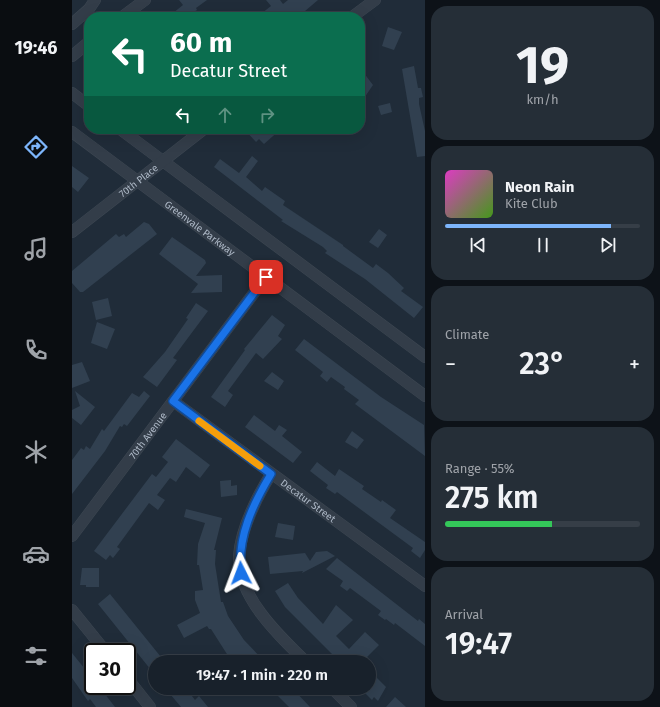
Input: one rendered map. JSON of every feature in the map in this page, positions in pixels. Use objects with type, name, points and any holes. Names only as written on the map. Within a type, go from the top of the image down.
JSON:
[{"type":"street","points":[[87,12],[95,0]]},
{"type":"street","points":[[129,12],[145,0]]},
{"type":"street","points":[[359,12],[375,0]]},
{"type":"street","points":[[72,24],[84,14]]},
{"type":"street","points":[[72,56],[84,46]]},
{"type":"street","points":[[72,93],[84,102]]},
{"type":"street","name":"Greenvale Parkway","points":[[72,132],[425,396]]},
{"type":"street","points":[[127,134],[425,357]]},
{"type":"street","name":"70th Place","points":[[72,232],[197,134]]},
{"type":"street","name":"70th Avenue","points":[[72,536],[266,277]]},
{"type":"street","name":"Decatur Street","points":[[173,401],[271,474],[340,522],[425,586]]},
{"type":"street","points":[[271,474],[257,498],[246,527],[239,556],[241,573],[247,589],[260,613],[280,638],[298,655]]},
{"type":"street","points":[[72,610],[99,643]]},
{"type":"street","points":[[136,689],[150,707]]},
{"type":"street","points":[[339,695],[351,707]]},
{"type":"building","points":[[179,0],[207,0],[196,8],[197,10],[194,12],[174,12],[183,5]]},
{"type":"building","points":[[266,0],[280,0],[283,4],[288,0],[318,0],[304,12],[263,12],[271,6]]},
{"type":"building","points":[[388,27],[402,32],[394,50],[382,46]]},
{"type":"building","points":[[414,66],[418,88],[421,88],[423,97],[419,98],[419,104],[425,131],[425,156],[417,157],[402,69]]},
{"type":"building","points":[[365,75],[373,85],[365,97]]},
{"type":"building","points":[[390,103],[392,112],[381,115],[378,106]]},
{"type":"building","points":[[249,134],[275,134],[264,144],[259,139],[256,142]]},
{"type":"building","points":[[252,156],[258,161],[246,177],[262,191],[265,187],[285,201],[283,205],[343,245],[373,268],[376,264],[388,273],[404,288],[401,291],[423,307],[414,318],[365,279],[325,253],[327,251],[323,247],[281,221],[283,220],[214,167],[220,159],[239,173]]},
{"type":"building","points":[[72,166],[89,178],[78,192],[72,187]]},
{"type":"building","points":[[144,222],[149,224],[157,234],[83,292],[80,292],[72,283],[72,271],[116,234],[119,237],[124,234],[126,237]]},
{"type":"building","points":[[379,229],[387,235],[378,248],[369,242]]},
{"type":"building","points":[[172,237],[205,260],[206,263],[196,276],[222,275],[222,292],[191,293],[198,284],[159,254]]},
{"type":"building","points":[[108,298],[112,316],[96,320],[92,302]]},
{"type":"building","points":[[196,303],[208,311],[173,358],[177,360],[157,387],[143,377],[165,352],[188,319],[186,318]]},
{"type":"building","points":[[272,315],[285,325],[278,336],[282,339],[263,359],[256,353],[228,391],[233,395],[225,407],[211,397],[245,350],[244,349]]},
{"type":"building","points":[[97,322],[115,329],[107,349],[91,343]]},
{"type":"building","points":[[304,339],[381,397],[424,425],[425,456],[355,404],[359,400],[344,389],[345,387],[331,377],[327,382],[320,376],[323,372],[295,350]]},
{"type":"building","points":[[82,362],[90,381],[72,388],[72,365]]},
{"type":"building","points":[[272,372],[284,381],[278,390],[264,381]]},
{"type":"building","points":[[75,391],[95,407],[81,425],[72,418],[72,410],[80,406]]},
{"type":"building","points":[[144,391],[150,396],[127,426],[124,424],[122,427],[120,426],[105,451],[72,494],[72,460],[81,448],[84,450],[86,446],[90,449],[102,429],[104,431],[132,393],[139,397]]},
{"type":"building","points":[[254,415],[275,431],[279,425],[287,430],[282,436],[302,452],[293,463],[245,427]]},
{"type":"building","points":[[352,431],[364,440],[357,449],[345,442]]},
{"type":"building","points":[[176,439],[210,465],[200,478],[186,467],[176,482],[170,478],[157,495],[165,500],[158,510],[149,503],[117,547],[120,549],[113,558],[110,555],[106,560],[94,551],[152,474],[156,477],[168,462],[162,457]]},
{"type":"building","points":[[317,462],[335,476],[339,469],[364,486],[362,489],[396,510],[390,518],[425,542],[425,550],[420,558],[411,551],[413,548],[337,492],[335,494],[326,488],[328,485],[310,471]]},
{"type":"building","points":[[231,480],[231,486],[237,485],[237,495],[221,497],[220,481]]},
{"type":"building","points":[[186,509],[222,518],[214,550],[216,550],[215,564],[221,602],[223,602],[228,616],[244,640],[258,655],[228,655],[211,629],[207,626],[184,638],[177,625],[200,613],[195,600],[195,591],[203,590],[199,565],[197,565],[198,544],[205,523],[184,517]]},
{"type":"building","points":[[278,523],[295,526],[293,540],[275,537]]},
{"type":"building","points":[[327,551],[335,556],[302,573],[303,571],[270,574],[268,557],[305,553],[310,561],[316,552]]},
{"type":"building","points":[[337,558],[418,621],[419,619],[425,624],[425,646],[395,623],[394,625],[378,615],[381,611],[350,588],[347,591],[340,586],[343,581],[326,569]]},
{"type":"building","points":[[82,568],[99,568],[99,587],[86,587],[86,585],[80,585]]},
{"type":"building","points":[[288,583],[298,598],[323,624],[336,605],[353,620],[336,636],[349,649],[365,632],[379,645],[369,655],[333,655],[285,607],[275,591]]},
{"type":"building","points":[[110,594],[159,655],[148,655],[148,666],[136,651],[136,643],[129,643],[98,604]]},
{"type":"building","points":[[72,653],[84,668],[84,695],[106,695],[115,707],[96,707],[90,699],[88,701],[72,678]]},
{"type":"building","points":[[376,677],[386,687],[378,701],[374,697],[372,700],[367,695],[376,695]]},
{"type":"building","points":[[171,695],[191,695],[195,700],[199,696],[208,707],[181,707]]},
{"type":"building","points":[[277,695],[299,695],[310,707],[289,707]]},
{"type":"building","points":[[395,697],[406,707],[386,707]]},
{"type":"slow traffic","points":[[199,421],[260,466]]},
{"type":"route","points":[[241,573],[239,556],[246,527],[257,498],[271,474],[173,401],[266,277]]}]
